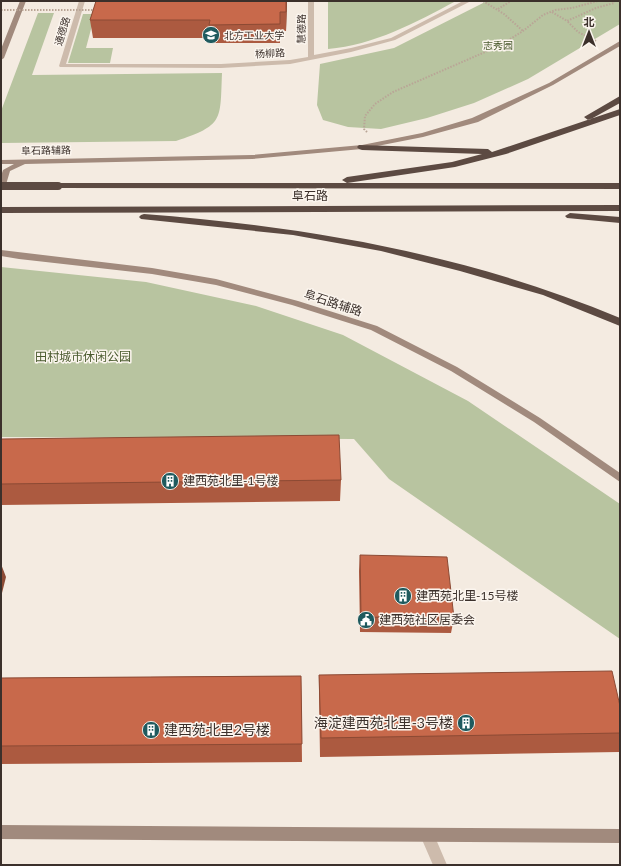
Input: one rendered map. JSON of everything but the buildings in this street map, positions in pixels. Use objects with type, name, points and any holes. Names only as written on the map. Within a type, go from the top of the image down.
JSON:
[{"type":"highway","points":[[559,134],[620,99]]},
{"type":"highway","points":[[302,186],[452,165],[503,152],[620,112]]},
{"type":"highway","points":[[362,147],[503,152]]},
{"type":"highway","name":"阜石路","points":[[1,187],[620,186]]},
{"type":"highway","name":"阜石路","points":[[1,210],[620,208]]},
{"type":"highway","points":[[481,209],[620,220]]},
{"type":"highway","points":[[53,210],[212,222],[295,233],[380,248],[464,269],[548,294],[620,322]]},
{"type":"street","points":[[1,58],[23,1]]},
{"type":"street","name":"通德路","points":[[62,66],[82,1]]},
{"type":"street","name":"慧德路","points":[[311,58],[312,1]]},
{"type":"street","name":"杨柳路","points":[[62,66],[221,66],[290,62],[394,39],[468,1]]},
{"type":"street","name":"阜石路辅路","points":[[1,162],[252,157],[362,147],[423,135],[475,120],[551,84],[620,43]]},
{"type":"street","points":[[1,187],[7,170],[25,162]]},
{"type":"street","name":"阜石路辅路","points":[[1,253],[152,271],[216,282],[295,303],[374,328],[454,369],[537,420],[620,478]]},
{"type":"street","points":[[1,832],[620,836]]},
{"type":"street","points":[[427,835],[440,865]]},
{"type":"path","points":[[483,1],[498,9],[523,31]]},
{"type":"path","points":[[498,9],[511,1]]},
{"type":"path","points":[[377,143],[364,129],[365,116],[375,104],[393,92],[499,46],[523,31],[543,15],[598,1]]},
{"type":"path","points":[[567,21],[596,8],[614,3],[614,1]]},
{"type":"path","points":[[1,10],[99,10]]},
{"type":"path","points":[[552,12],[567,21],[578,32],[612,48]]},
{"type":"green space","points":[[328,1],[456,1],[410,25],[378,38],[345,47],[328,49]]},
{"type":"green space","name":"志秀园","points":[[487,1],[620,1],[620,24],[528,79],[474,103],[427,118],[381,129],[348,127],[323,120],[317,105],[320,64],[394,48]]},
{"type":"green space","points":[[38,13],[54,13],[32,75],[222,73],[221,102],[216,119],[211,125],[203,130],[176,141],[1,143],[1,111]]},
{"type":"green space","points":[[83,14],[95,14],[86,48],[113,48],[110,63],[68,63]]},
{"type":"green space","name":"田村城市休闲公园","points":[[1,267],[146,282],[256,306],[343,335],[468,401],[620,504],[620,639],[389,479],[354,439],[1,437]]},
{"type":"place","name":"北方工业大学","points":[[211,35]]},
{"type":"place","name":"建西苑北里-1号楼","points":[[170,481]]},
{"type":"place","name":"建西苑北里-15号楼","points":[[403,596]]},
{"type":"place","name":"建西苑社区居委会","points":[[366,620]]},
{"type":"place","name":"海淀建西苑北里-3号楼","points":[[466,723]]},
{"type":"place","name":"建西苑北里2号楼","points":[[151,730]]}]
